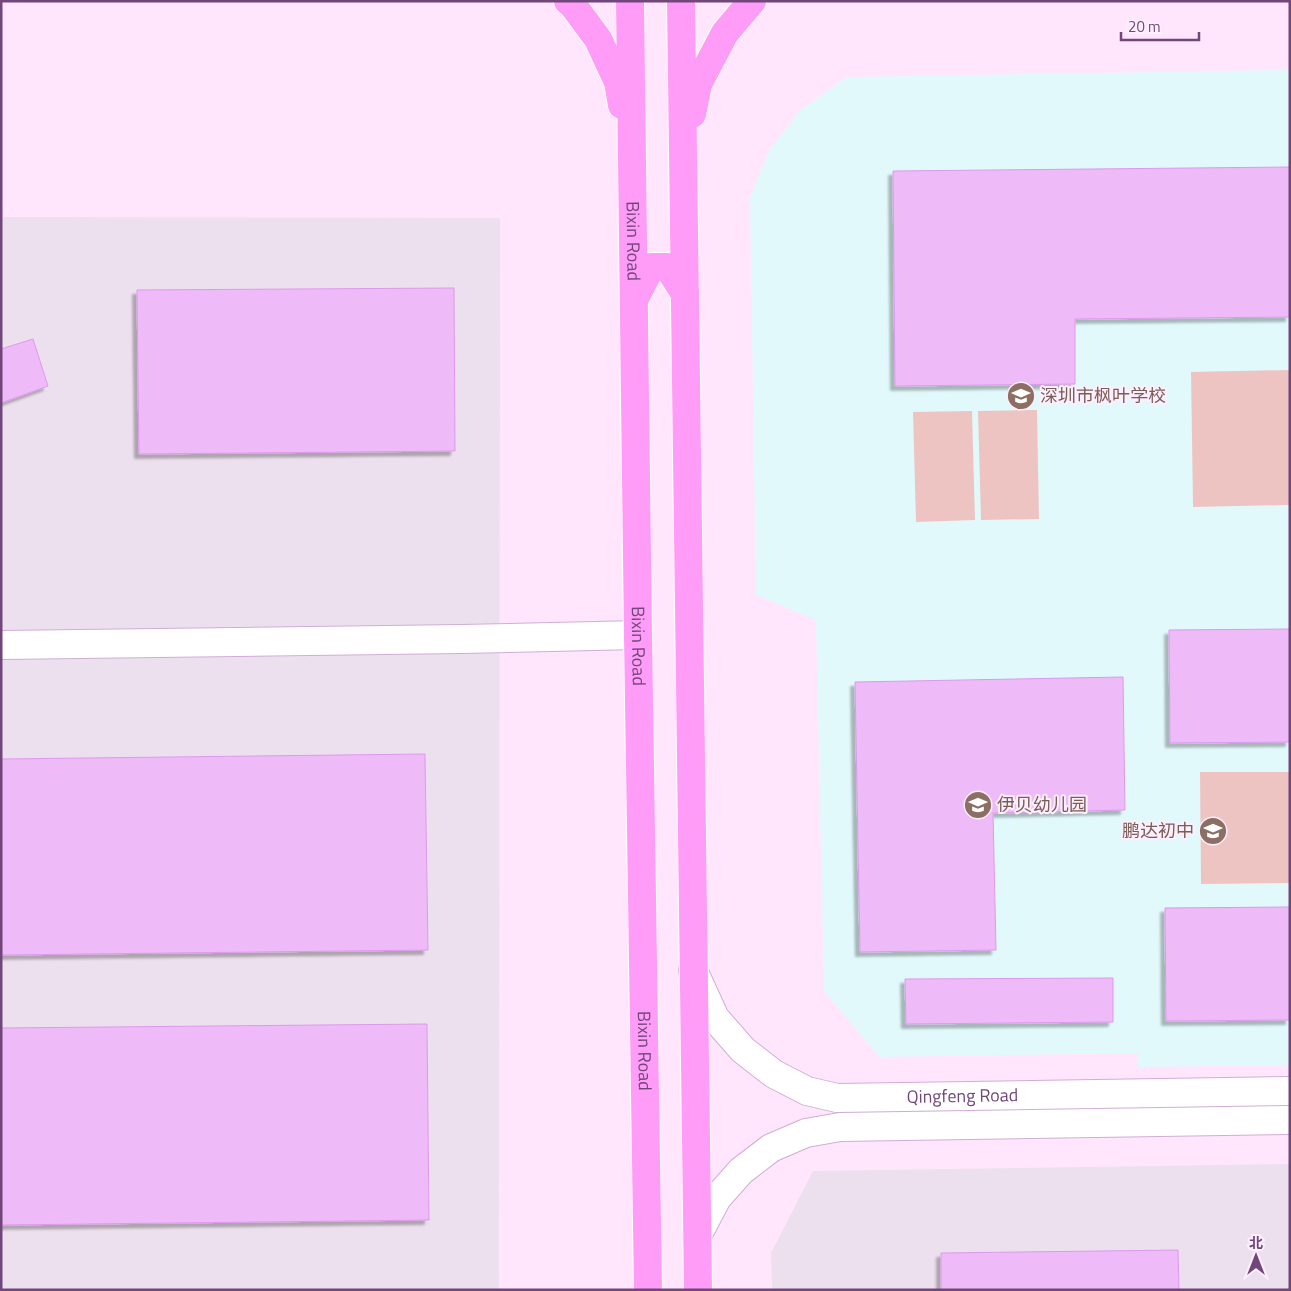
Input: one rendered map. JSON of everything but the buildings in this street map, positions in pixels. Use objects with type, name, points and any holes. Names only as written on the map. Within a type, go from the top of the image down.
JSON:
[{"type":"main road","points":[[568,1],[598,39],[618,82],[632,148]]},
{"type":"main road","name":"Bixin Road","points":[[630,1],[648,1290]]},
{"type":"main road","points":[[682,1],[698,1290]]},
{"type":"main road","points":[[683,150],[698,84],[725,33],[752,1]]},
{"type":"main road","points":[[634,301],[650,267],[668,267],[685,294]]},
{"type":"street","points":[[1,645],[638,635]]},
{"type":"street","name":"Qingfeng Road","points":[[693,970],[715,1018],[743,1050],[774,1074],[807,1091],[837,1098],[1290,1091]]},
{"type":"street","name":"Qingfeng Road","points":[[697,1236],[717,1198],[741,1171],[771,1148],[806,1133],[840,1127],[1290,1120]]},
{"type":"shaded area","points":[[1290,70],[1290,1065],[1138,1067],[1138,1053],[879,1057],[824,991],[816,620],[756,595],[750,198],[769,151],[799,111],[847,77]]},
{"type":"shaded area","points":[[1,217],[500,218],[499,1290],[1,1290]]},
{"type":"shaded area","points":[[1290,370],[1290,505],[1193,507],[1191,372]]},
{"type":"shaded area","points":[[1037,410],[1039,519],[981,520],[978,411]]},
{"type":"shaded area","points":[[972,411],[975,520],[916,522],[913,412]]},
{"type":"shaded area","points":[[1200,772],[1290,772],[1290,883],[1201,884]]},
{"type":"shaded area","points":[[1290,1164],[1290,1290],[772,1290],[771,1253],[813,1171]]},
{"type":"place","name":"深圳市枫叶学校","points":[[1021,396]]},
{"type":"place","name":"伊贝幼儿园","points":[[978,805]]},
{"type":"place","name":"鹏达初中","points":[[1213,831]]}]
